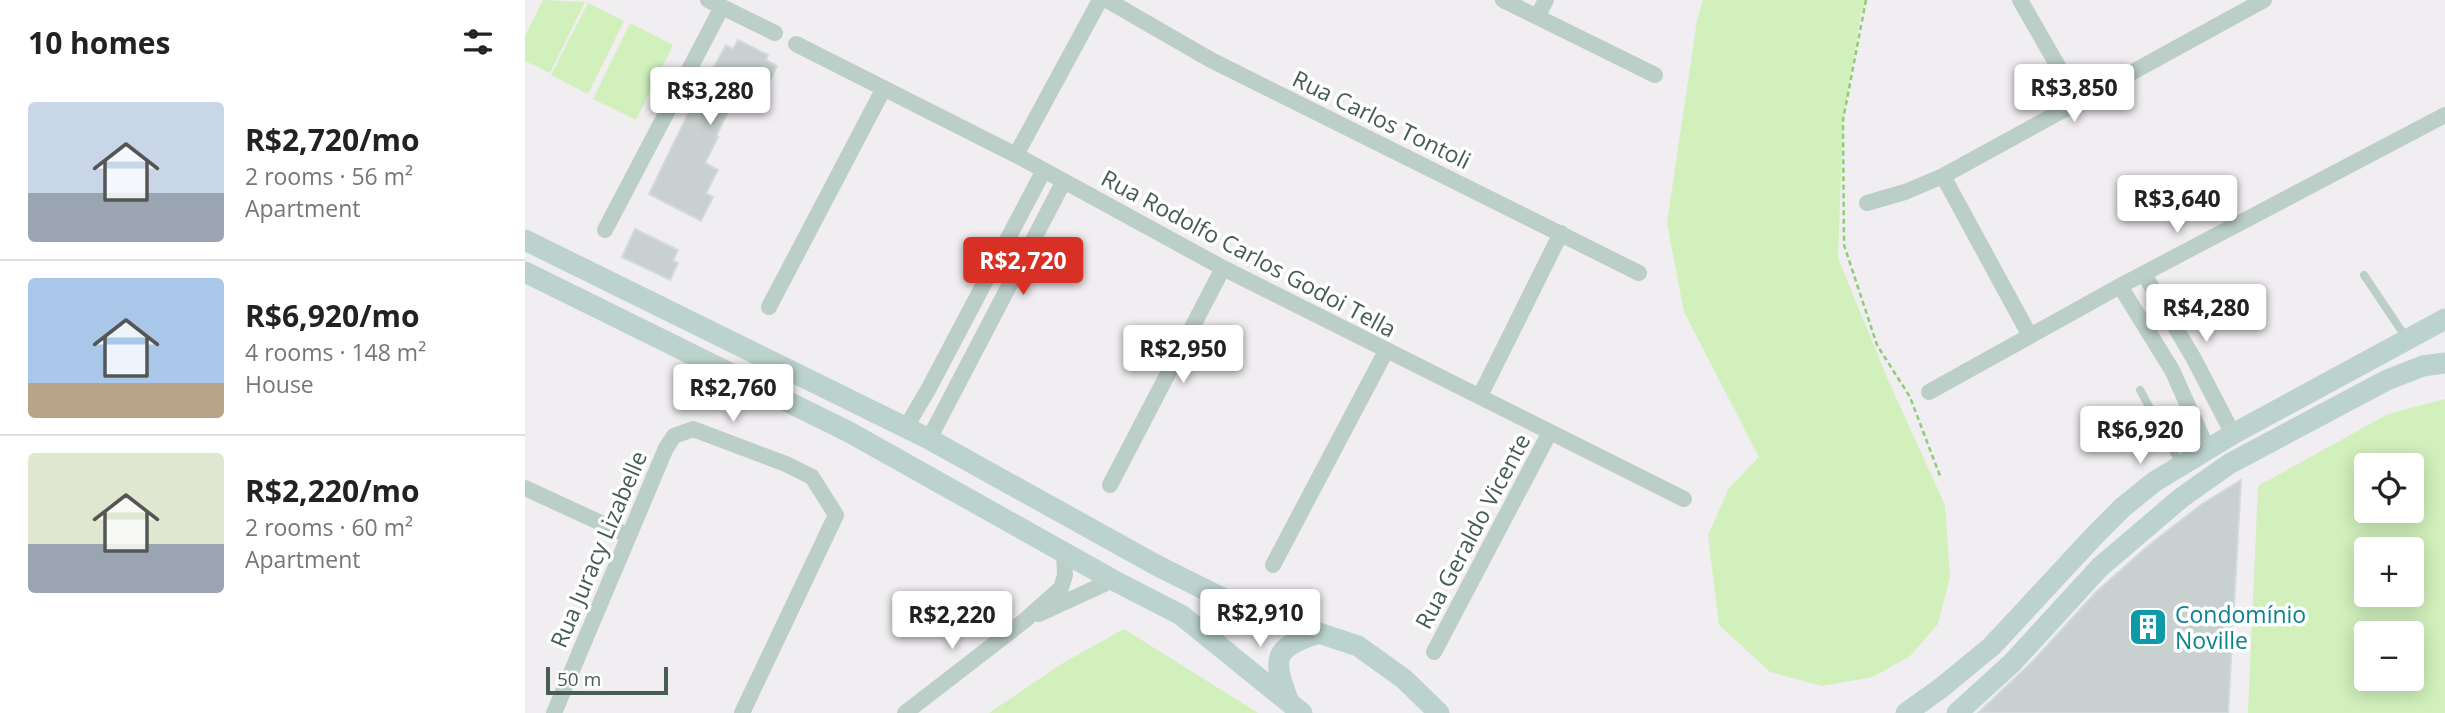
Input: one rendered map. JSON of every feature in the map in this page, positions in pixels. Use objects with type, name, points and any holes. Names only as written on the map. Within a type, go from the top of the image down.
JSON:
[{"type":"main road","points":[[525,240],[906,427],[1156,565],[1240,607],[1357,646],[1404,679],[1438,712]]},
{"type":"main road","points":[[525,272],[849,432],[1112,580],[1181,615],[1296,709]]},
{"type":"main road","points":[[1906,713],[1992,646],[2122,508],[2207,449],[2445,318]]},
{"type":"main road","points":[[1957,713],[2012,663],[2100,567],[2189,492],[2229,464],[2387,380],[2423,366],[2445,363]]},
{"type":"main road","points":[[1296,709],[1277,672],[1279,658],[1294,641],[1319,633]]},
{"type":"street","points":[[1016,155],[1100,0]]},
{"type":"street","name":"Rua Carlos Tontoli","points":[[1107,0],[1211,60],[1639,273]]},
{"type":"street","points":[[1503,0],[1655,75]]},
{"type":"street","points":[[1537,17],[1546,0]]},
{"type":"street","points":[[2020,0],[2078,101]]},
{"type":"street","points":[[1867,203],[1905,192],[1943,176],[2264,0]]},
{"type":"street","points":[[605,230],[715,4],[775,33]]},
{"type":"street","name":"Rua Rodolfo Carlos Godoi Tella","points":[[796,44],[1016,155],[1223,268],[1684,499]]},
{"type":"street","points":[[768,307],[884,88]]},
{"type":"street","points":[[1929,392],[2120,286],[2445,115]]},
{"type":"street","points":[[906,427],[1044,170]]},
{"type":"street","points":[[1943,176],[2030,335]]},
{"type":"street","points":[[929,439],[1064,181]]},
{"type":"street","points":[[1480,396],[1560,233]]},
{"type":"street","points":[[1110,485],[1223,268]]},
{"type":"street","points":[[2144,274],[2194,359],[2233,434]]},
{"type":"street","points":[[2120,286],[2172,370],[2207,449]]},
{"type":"street","points":[[1272,565],[1386,351]]},
{"type":"street","name":"Rua Juracy Lizabelle","points":[[554,713],[666,447],[674,436],[693,429],[786,464],[812,477],[836,514],[742,713]]},
{"type":"street","name":"Rua Geraldo Vicente","points":[[1434,652],[1550,432]]},
{"type":"street","points":[[525,488],[627,535]]},
{"type":"street","points":[[905,713],[1024,621],[1061,587],[1065,575],[1064,551]]},
{"type":"street","points":[[1024,621],[1112,580]]},
{"type":"lane","points":[[2364,275],[2407,339]]},
{"type":"lane","points":[[2140,390],[2181,465]]},
{"type":"path","points":[[1866,0],[1843,120],[1845,245],[1877,345],[1910,397],[1940,476]]},
{"type":"green space","points":[[543,0],[585,2],[550,73],[525,61],[525,36]]},
{"type":"green space","points":[[1703,0],[1866,0],[1861,14],[1843,120],[1838,258],[1889,382],[1945,505],[1950,577],[1938,624],[1910,656],[1873,677],[1822,686],[1770,672],[1719,625],[1708,535],[1729,488],[1759,457],[1684,312],[1667,223],[1697,20]]},
{"type":"green space","points":[[588,3],[624,21],[588,94],[551,75]]},
{"type":"green space","points":[[630,23],[673,45],[636,120],[593,99]]},
{"type":"green space","points":[[2445,399],[2445,713],[2248,713],[2258,486],[2388,414]]},
{"type":"green space","points":[[1124,629],[1258,713],[989,713],[1063,663]]},
{"type":"building","points":[[738,40],[768,55],[766,60],[777,66],[760,101],[755,98],[748,112],[732,104],[716,136],[718,137],[705,163],[718,170],[706,193],[713,197],[701,221],[649,194],[707,75],[726,45],[733,49]]},
{"type":"building","points":[[635,229],[678,250],[673,261],[678,263],[670,280],[622,257]]},
{"type":"building","name":"Condomínio Noville","points":[[2241,480],[2228,713],[1978,713],[2032,662],[2096,592],[2149,545],[2202,504]]},
{"type":"place","name":"Condomínio Noville","points":[[2148,627]]}]
